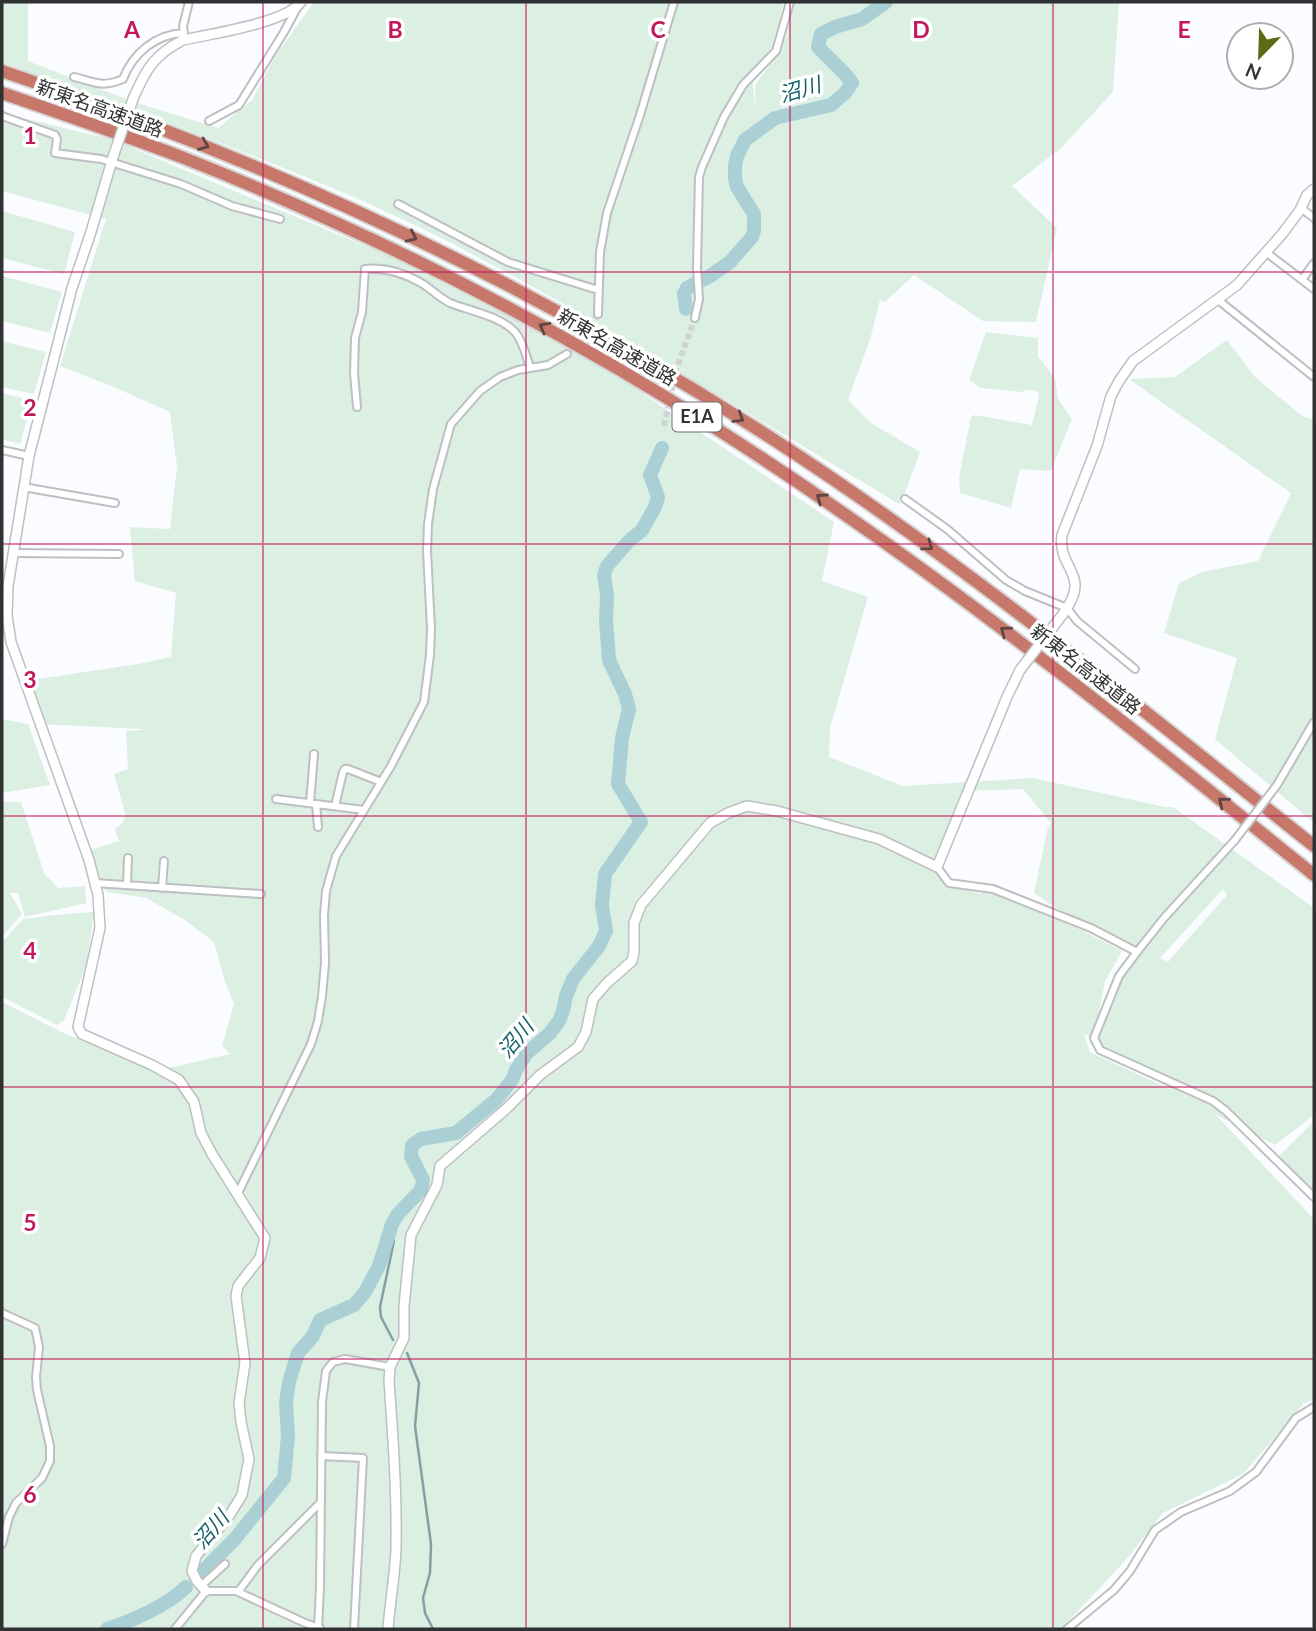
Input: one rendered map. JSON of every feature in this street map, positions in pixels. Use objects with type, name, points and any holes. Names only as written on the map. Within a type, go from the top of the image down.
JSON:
[{"type":"highway","name":"新東名高速道路","points":[[2,71],[165,130],[293,183],[547,304],[643,360],[741,419],[904,529],[1063,648],[1314,846]]},
{"type":"highway","name":"新東名高速道路","points":[[2,93],[186,160],[354,232],[494,300],[630,376],[717,429],[887,544],[1044,660],[1314,875]]},
{"type":"street","points":[[183,36],[189,2]]},
{"type":"street","points":[[598,314],[600,252],[607,213],[674,2]]},
{"type":"street","points":[[695,318],[699,299],[699,177],[702,167],[724,117],[743,85],[776,51],[790,2]]},
{"type":"street","points":[[74,77],[104,85],[115,82],[122,79],[135,56],[170,33],[183,36],[273,19],[299,5]]},
{"type":"street","points":[[209,121],[239,105],[299,5]]},
{"type":"street","points":[[183,36],[158,56],[144,75],[112,159],[72,288],[29,456],[8,586],[6,616],[11,642],[89,860],[100,911],[100,928],[78,1027],[82,1034],[179,1080],[194,1102],[201,1133],[212,1154],[265,1238],[260,1258],[238,1286],[236,1296],[245,1363],[239,1403],[249,1460],[242,1495],[229,1516],[196,1556],[192,1571],[204,1588],[238,1592],[319,1628],[322,1402],[326,1371],[333,1362],[345,1359],[390,1367]]},
{"type":"street","points":[[2,116],[55,135],[55,153],[112,159],[232,206],[280,219]]},
{"type":"street","points":[[937,867],[1020,670],[1065,611],[1075,592],[1075,576],[1061,545],[1062,535],[1097,446],[1111,396],[1119,381],[1133,361],[1237,285],[1267,253],[1314,189]]},
{"type":"street","points":[[398,204],[508,262],[598,290]]},
{"type":"street","points":[[1301,208],[1314,218]]},
{"type":"street","points":[[1267,253],[1314,289]]},
{"type":"street","points":[[1302,279],[1314,263]]},
{"type":"street","points":[[357,407],[355,338],[362,312],[365,269],[378,268],[407,276],[424,284],[449,302],[485,314],[514,331],[530,367]]},
{"type":"street","points":[[1217,299],[1314,377]]},
{"type":"street","points":[[237,1195],[311,1044],[318,1021],[325,963],[326,891],[335,856],[391,766],[424,702],[431,628],[428,524],[433,489],[451,424],[480,391],[494,380],[530,367],[548,365],[567,354]]},
{"type":"street","points":[[2,450],[29,456]]},
{"type":"street","points":[[23,487],[116,503]]},
{"type":"street","points":[[905,499],[947,529],[1006,580],[1065,611],[1135,668]]},
{"type":"street","points":[[14,553],[119,554]]},
{"type":"street","points":[[1314,722],[1277,785],[1235,840],[1164,918],[1119,976],[1094,1038],[1100,1050],[1213,1101],[1314,1197]]},
{"type":"street","points":[[314,754],[313,803],[318,827]]},
{"type":"street","points":[[335,806],[345,769],[381,782]]},
{"type":"street","points":[[276,799],[364,810]]},
{"type":"street","points":[[388,1629],[396,1552],[396,1483],[389,1381],[390,1367],[404,1338],[404,1306],[411,1235],[437,1185],[440,1166],[506,1109],[540,1075],[578,1047],[586,1032],[593,999],[632,961],[634,923],[641,905],[710,823],[747,806],[777,811],[879,839],[937,867],[949,883],[1004,894],[1091,928],[1137,952]]},
{"type":"street","points":[[127,885],[128,858]]},
{"type":"street","points":[[162,888],[164,861]]},
{"type":"street","points":[[95,883],[261,894]]},
{"type":"street","points":[[2,1313],[35,1328],[39,1348],[37,1390],[50,1446],[50,1461],[42,1478],[16,1503],[9,1517],[2,1544]]},
{"type":"street","points":[[1067,1629],[1114,1590],[1130,1571],[1155,1530],[1181,1512],[1230,1491],[1256,1472],[1296,1418],[1314,1406]]},
{"type":"street","points":[[321,1456],[363,1458],[354,1629]]},
{"type":"street","points":[[238,1592],[258,1565],[320,1503]]},
{"type":"street","points":[[175,1629],[204,1588],[226,1564]]},
{"type":"green space","points":[[2,2],[28,2],[28,61],[131,101],[218,128],[252,100],[276,55],[314,2],[783,2],[772,47],[752,78],[756,110],[755,85],[779,52],[786,37],[794,2],[1119,2],[1113,92],[1061,148],[1012,186],[1057,228],[1036,322],[983,321],[914,275],[885,302],[880,300],[871,336],[848,400],[871,423],[920,452],[899,504],[604,327],[423,229],[283,168],[140,112],[126,142],[132,148],[389,256],[616,373],[834,522],[822,581],[868,597],[830,728],[829,757],[903,786],[1033,778],[1173,807],[1314,908],[1314,1115],[1275,1145],[1215,1114],[1314,1219],[1314,1400],[1304,1403],[1243,1474],[1163,1513],[1125,1561],[1061,1629],[2,1629],[2,1002],[59,1031],[156,1071],[230,1054],[222,1046],[234,1004],[214,942],[185,920],[146,898],[107,892],[97,881],[90,850],[119,841],[115,829],[126,816],[114,774],[128,769],[126,731],[142,729],[39,724],[25,681],[171,657],[176,593],[135,581],[130,527],[170,529],[177,466],[170,412],[60,366],[106,219],[2,191],[2,113],[118,141],[128,111],[2,62]],"holes":[[[1023,789],[1051,823],[1034,893],[1058,909],[1129,944],[1143,948],[1119,976],[1098,1027],[1100,1050],[1176,1092],[1090,1052],[1084,1034],[1094,1038],[1105,981],[1122,951],[985,888],[981,894],[949,885],[940,870],[878,842],[899,844],[935,863],[963,791]],[[1223,889],[1227,895],[1168,962],[1160,958]]]},
{"type":"green space","points":[[2,211],[75,232],[64,274],[2,258]]},
{"type":"green space","points":[[2,276],[62,292],[50,333],[2,321]]},
{"type":"green space","points":[[986,332],[1038,338],[1038,357],[1055,378],[1058,399],[1072,419],[1051,471],[1020,469],[1011,508],[960,493],[959,477],[971,417],[975,415],[1032,425],[1039,397],[1037,391],[980,388],[969,380]]},
{"type":"green space","points":[[1227,340],[1255,377],[1302,416],[1314,420],[1314,823],[1215,739],[1237,658],[1164,633],[1179,583],[1202,572],[1258,561],[1291,493],[1129,379],[1175,377]]},
{"type":"green space","points":[[2,341],[46,352],[34,394],[2,387]]},
{"type":"green space","points":[[2,393],[32,401],[20,444],[2,439]]},
{"type":"green space","points":[[2,719],[28,724],[50,785],[2,793]]},
{"type":"green space","points":[[2,802],[21,802],[44,873],[58,888],[85,886],[86,903],[25,917],[18,893],[10,893],[22,914],[2,937],[3,893]]},
{"type":"green space","points":[[94,912],[87,964],[64,1020],[57,1025],[2,997],[2,942],[23,919]]},
{"type":"green space","points":[[1314,1121],[1314,1197],[1275,1160]]},
{"type":"waterway","name":"沼川","points":[[686,309],[684,294],[687,288],[730,262],[752,237],[754,214],[735,179],[737,156],[745,140],[775,118],[831,105],[845,93],[852,83],[818,47],[821,34],[862,19],[886,2]]},
{"type":"waterway","name":"沼川","points":[[200,1574],[234,1540],[284,1478],[288,1436],[286,1403],[298,1353],[313,1336],[320,1320],[354,1305],[365,1292],[379,1266],[392,1224],[421,1190],[423,1180],[411,1156],[412,1145],[421,1139],[456,1133],[496,1100],[512,1080],[526,1054],[550,1033],[559,1021],[573,979],[599,946],[606,931],[602,905],[605,874],[641,822],[618,784],[622,738],[629,709],[609,660],[604,575],[607,566],[642,530],[655,507],[658,497],[650,475],[662,448]]},
{"type":"waterway","points":[[390,1234],[394,1241],[380,1307],[381,1317],[393,1340]]},
{"type":"waterway","points":[[407,1353],[419,1383],[415,1426],[431,1544],[430,1573],[423,1598],[425,1613],[433,1629]]},
{"type":"waterway","name":"沼川","points":[[107,1629],[149,1612],[186,1587]]},
{"type":"tunnel","points":[[567,354],[598,314]]},
{"type":"tunnel","points":[[664,426],[676,370],[695,318]]}]
